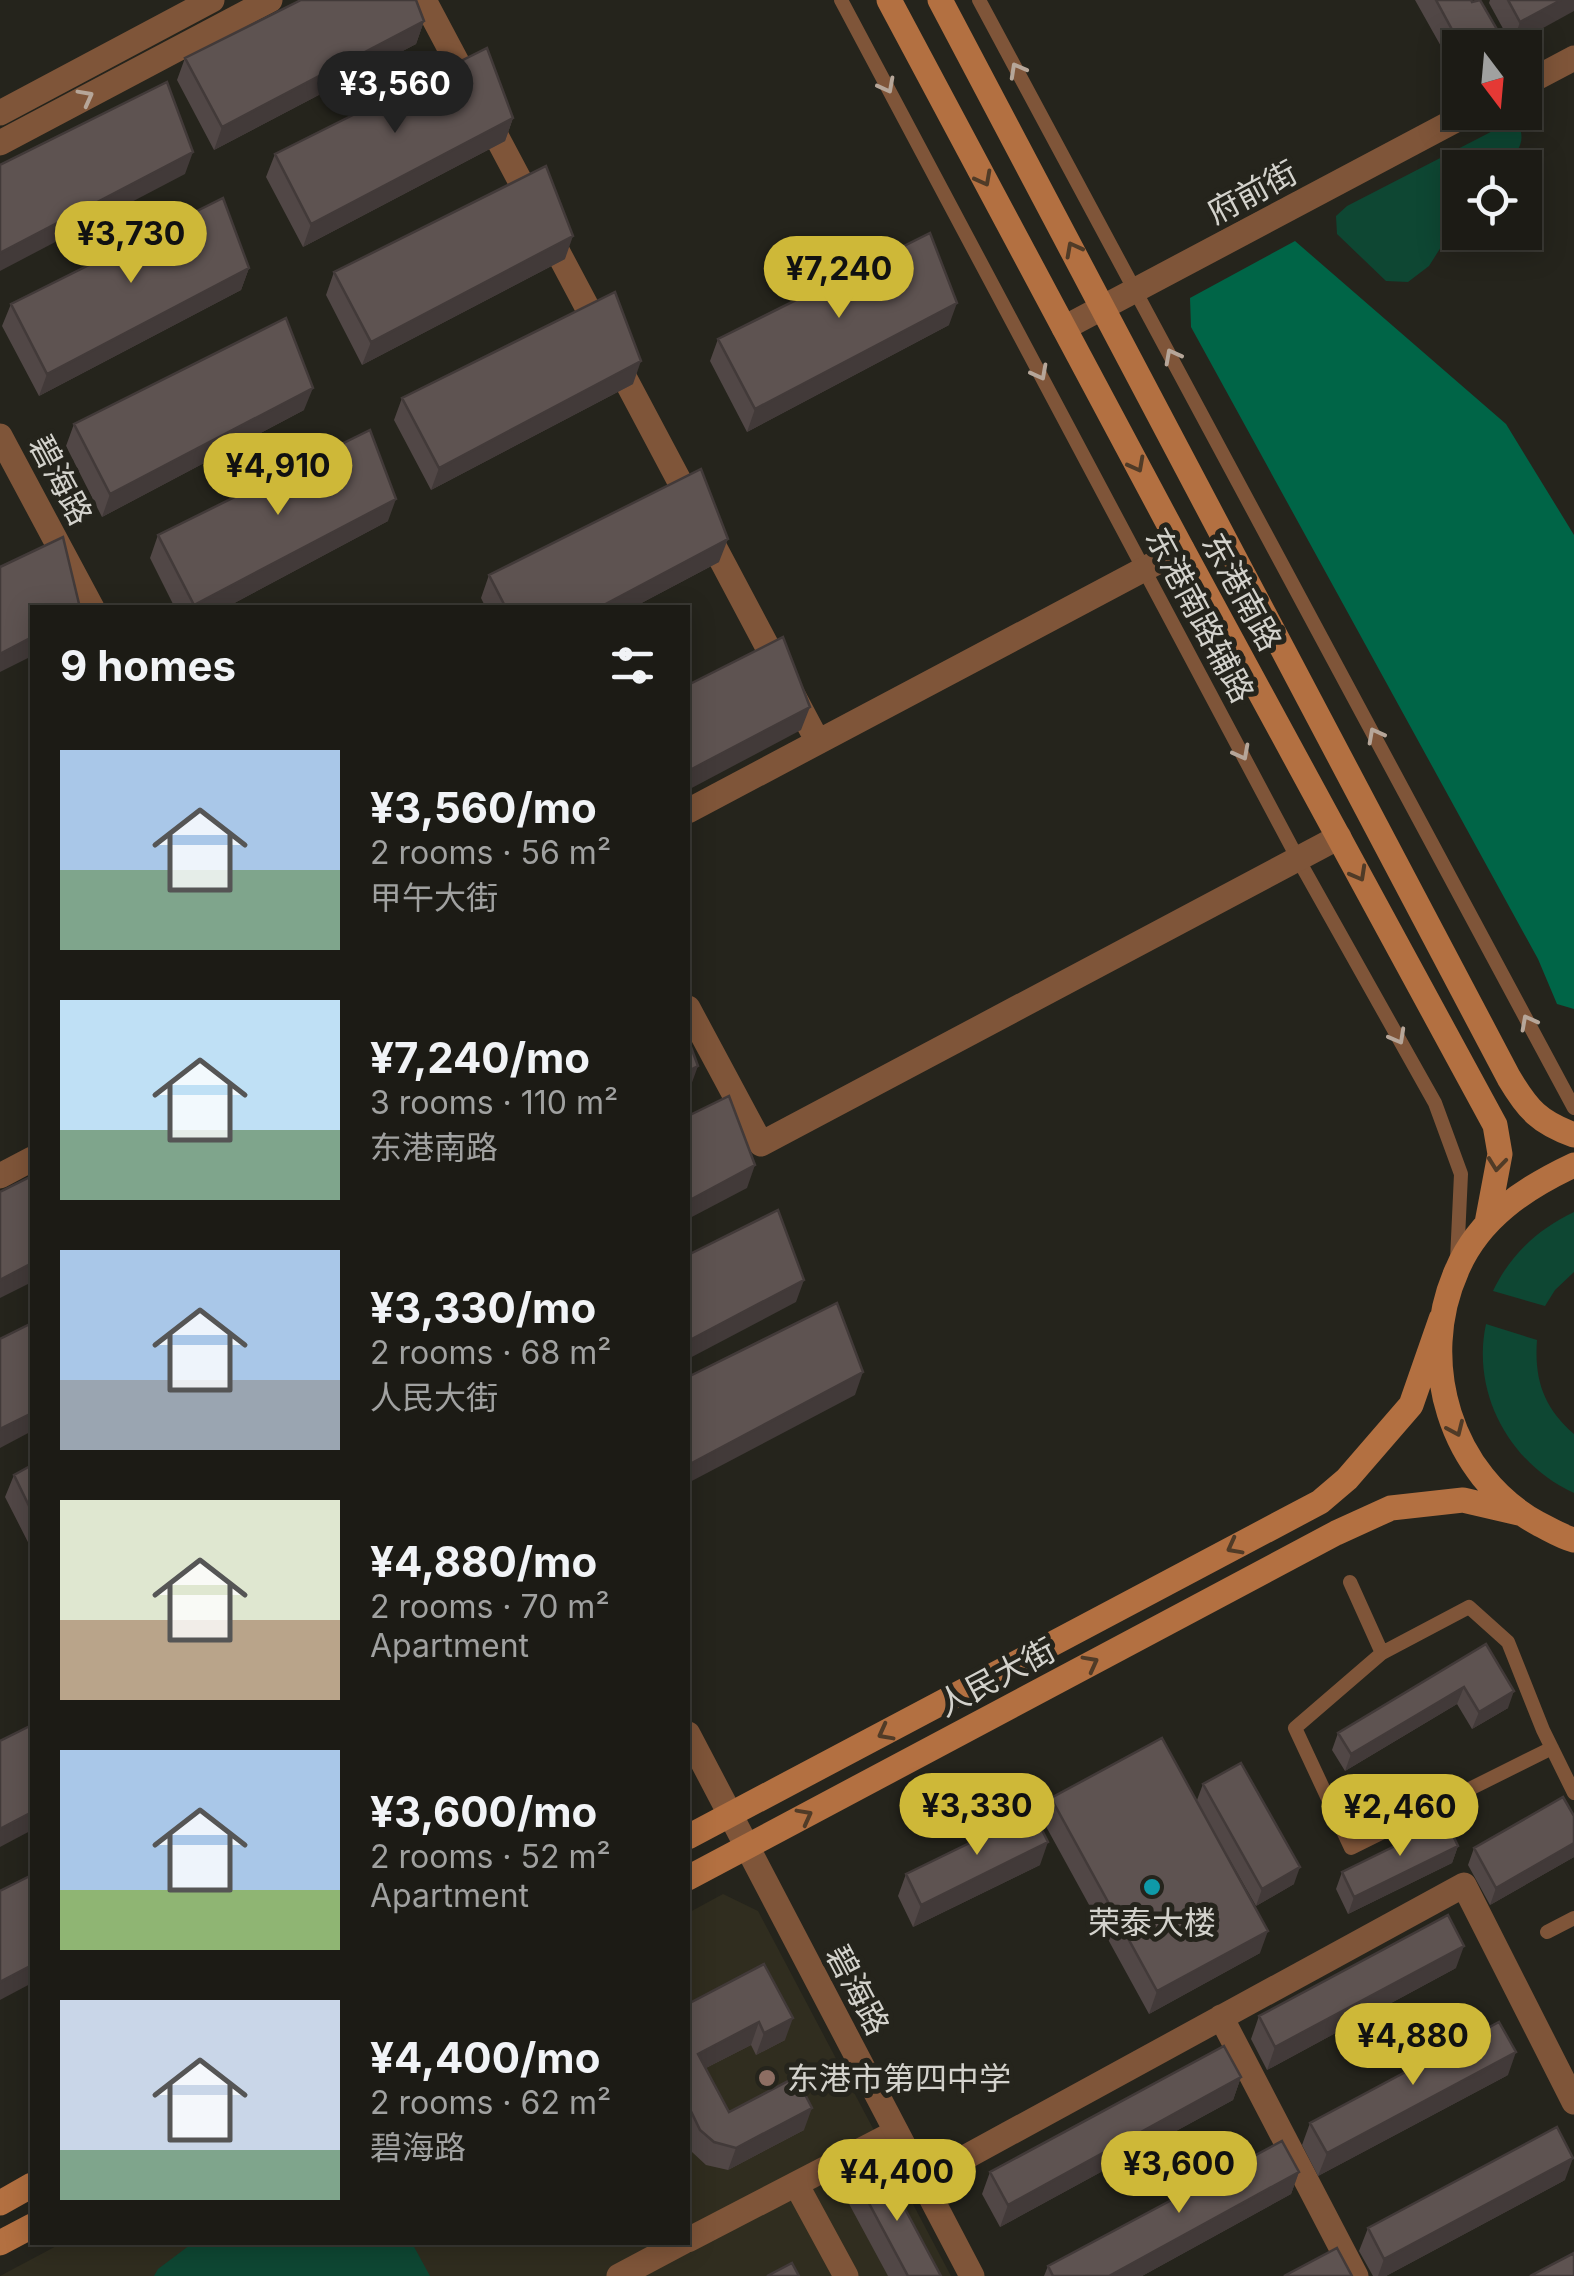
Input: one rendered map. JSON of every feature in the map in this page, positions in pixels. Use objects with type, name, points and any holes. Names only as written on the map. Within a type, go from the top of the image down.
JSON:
[{"type":"main road","name":"东港南路","points":[[889,0],[1495,1124],[1500,1154],[1487,1222]]},
{"type":"main road","name":"东港南路","points":[[940,0],[1509,1078],[1528,1109],[1558,1130],[1574,1135]]},
{"type":"main road","points":[[1487,1222],[1526,1188],[1574,1164]]},
{"type":"main road","name":"人民大街","points":[[690,1836],[1320,1502],[1348,1479],[1411,1404],[1457,1269],[1487,1222]]},
{"type":"main road","points":[[1441,1319],[1440,1378],[1453,1428],[1481,1476],[1519,1513],[1574,1540]]},
{"type":"main road","name":"人民大街","points":[[690,1877],[1336,1533],[1391,1508],[1463,1500],[1519,1513]]},
{"type":"main road","points":[[0,2202],[30,2186]]},
{"type":"main road","points":[[0,2243],[30,2227]]},
{"type":"street","points":[[0,112],[212,0]]},
{"type":"street","points":[[0,143],[270,0]]},
{"type":"street","points":[[424,0],[818,742]]},
{"type":"street","points":[[1542,75],[1574,58]]},
{"type":"street","name":"府前街","points":[[1064,328],[1442,127]]},
{"type":"street","name":"碧海路","points":[[0,436],[90,605]]},
{"type":"street","points":[[690,810],[1182,549]]},
{"type":"street","points":[[690,1012],[761,1144],[1339,837]]},
{"type":"street","points":[[0,1176],[30,1160]]},
{"type":"street","name":"碧海路","points":[[690,1738],[972,2276]]},
{"type":"street","points":[[922,2181],[1464,1885],[1574,2102]]},
{"type":"street","points":[[1221,2018],[1356,2276]]},
{"type":"street","points":[[690,2238],[896,2132]]},
{"type":"street","points":[[796,2184],[846,2276]]},
{"type":"street","points":[[619,2276],[677,2245]]},
{"type":"lane","name":"东港南路辅路","points":[[841,0],[1298,859],[1436,1103],[1461,1174],[1457,1269]]},
{"type":"lane","points":[[979,0],[1574,1108]]},
{"type":"lane","points":[[1350,1582],[1382,1654]]},
{"type":"lane","points":[[1552,1748],[1350,1848],[1295,1728],[1382,1654],[1470,1607],[1508,1642],[1574,1793]]},
{"type":"lane","points":[[1547,1932],[1574,1918]]},
{"type":"shaded area","name":"东港市第四中学","points":[[723,1894],[758,1911],[951,2276],[0,2276],[58,2245],[690,2245],[690,1912]]},
{"type":"green space","points":[[1495,130],[1520,130],[1521,134],[1517,150],[1456,150]]},
{"type":"green space","points":[[1442,157],[1442,245],[1429,266],[1408,282],[1386,281],[1337,234],[1336,216],[1347,206]]},
{"type":"green space","points":[[1295,241],[1506,424],[1574,535],[1574,1009],[1557,1004],[1538,959],[1191,327],[1190,298]]},
{"type":"green space","points":[[1574,1212],[1574,1272],[1545,1306],[1493,1291],[1526,1244]]},
{"type":"green space","points":[[1486,1324],[1537,1340],[1537,1368],[1543,1392],[1555,1414],[1574,1434],[1574,1493],[1531,1464],[1500,1424],[1484,1375]]},
{"type":"green space","points":[[190,2245],[413,2245],[430,2276],[154,2276]]},
{"type":"building","points":[[301,0],[416,0],[424,21],[222,127],[185,58]]},
{"type":"building","points":[[1436,0],[1480,0],[1497,30],[1452,30]]},
{"type":"building","points":[[1508,0],[1561,0],[1520,22]]},
{"type":"building","points":[[487,48],[513,118],[311,224],[275,154]]},
{"type":"building","points":[[167,82],[193,152],[0,253],[0,165]]},
{"type":"building","points":[[546,166],[573,236],[371,342],[334,272]]},
{"type":"building","points":[[223,198],[249,268],[47,374],[11,304]]},
{"type":"building","points":[[930,233],[957,303],[755,409],[718,339]]},
{"type":"building","points":[[615,292],[641,361],[439,468],[402,398]]},
{"type":"building","points":[[286,318],[313,388],[110,494],[74,424]]},
{"type":"building","points":[[370,430],[396,499],[194,605],[158,535]]},
{"type":"building","points":[[701,469],[728,539],[604,605],[504,605],[489,575]]},
{"type":"building","points":[[63,537],[79,605],[30,605],[30,638],[0,654],[0,567]]},
{"type":"building","points":[[783,637],[810,707],[690,770],[690,684]]},
{"type":"building","points":[[690,1044],[698,1066],[690,1070]]},
{"type":"building","points":[[729,1096],[755,1165],[690,1200],[690,1115]]},
{"type":"building","points":[[30,1177],[30,1264],[0,1280],[0,1192]]},
{"type":"building","points":[[778,1210],[804,1280],[690,1340],[690,1254]]},
{"type":"building","points":[[837,1303],[863,1372],[690,1464],[690,1376]]},
{"type":"building","points":[[30,1324],[30,1414],[0,1429],[0,1339]]},
{"type":"building","points":[[30,1466],[30,1508],[14,1475]]},
{"type":"building","points":[[1486,1644],[1514,1691],[1479,1712],[1464,1687],[1351,1754],[1338,1733]]},
{"type":"building","points":[[30,1726],[30,1813],[0,1829],[0,1741]]},
{"type":"building","name":"荣泰大楼","points":[[1162,1738],[1268,1931],[1157,1991],[1051,1798]]},
{"type":"building","points":[[1241,1763],[1300,1867],[1262,1889],[1203,1784]]},
{"type":"building","points":[[1563,1797],[1574,1816],[1574,1843],[1496,1888],[1474,1848]]},
{"type":"building","points":[[1033,1812],[1048,1842],[921,1905],[906,1874]]},
{"type":"building","points":[[1446,1821],[1458,1846],[1354,1897],[1342,1872]]},
{"type":"building","points":[[30,1876],[30,1966],[0,1982],[0,1891]]},
{"type":"building","points":[[1448,1915],[1464,1946],[1275,2047],[1259,2016]]},
{"type":"building","points":[[764,1964],[793,2018],[764,2033],[759,2022],[698,2054],[729,2112],[796,2077],[812,2108],[736,2148],[714,2142],[700,2130],[690,2109],[690,2003]]},
{"type":"building","points":[[1499,2022],[1516,2052],[1327,2153],[1310,2123]]},
{"type":"building","points":[[1224,2046],[1241,2077],[1008,2205],[990,2172]]},
{"type":"building","points":[[1557,2127],[1573,2158],[1384,2259],[1368,2228]]},
{"type":"building","points":[[1282,2141],[1299,2172],[1109,2276],[1053,2276],[1048,2266]]},
{"type":"building","points":[[882,2166],[941,2276],[908,2276],[856,2179]]},
{"type":"building","points":[[1337,2248],[1352,2276],[1284,2276]]},
{"type":"building","points":[[1574,2253],[1574,2276],[1530,2276]]},
{"type":"building","points":[[792,2263],[799,2276],[767,2276]]},
{"type":"place","name":"荣泰大楼","points":[[1152,1887]]},
{"type":"place","name":"东港市第四中学","points":[[767,2078]]}]
